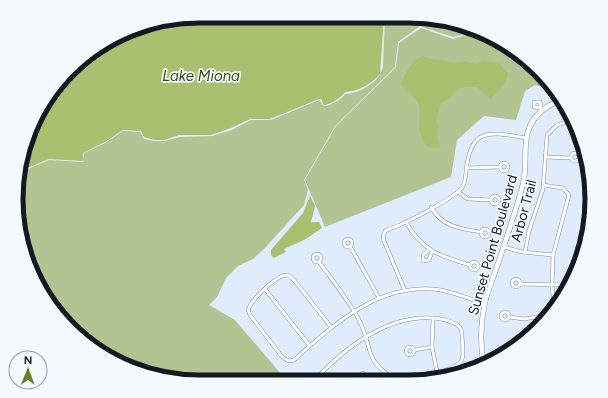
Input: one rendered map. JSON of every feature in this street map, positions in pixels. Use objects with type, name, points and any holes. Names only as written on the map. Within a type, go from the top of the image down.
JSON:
[{"type":"street","name":"Sunset Point Boulevard","points":[[483,359],[481,335],[485,304],[504,247],[524,178],[526,138],[531,124],[541,109],[556,103]]},
{"type":"street","name":"Arbor Trail","points":[[525,252],[529,230],[543,185],[545,140],[549,132],[557,125],[568,123]]},
{"type":"street","points":[[405,291],[383,236],[388,229],[406,222],[458,192],[465,182],[468,157],[472,146],[478,139],[486,134],[493,133],[526,138]]},
{"type":"street","points":[[545,157],[571,158]]},
{"type":"street","points":[[466,168],[500,167]]},
{"type":"street","points":[[543,185],[563,188],[569,195],[553,255],[552,284],[553,299]]},
{"type":"street","points":[[458,192],[468,199],[491,200]]},
{"type":"street","points":[[431,208],[440,220],[450,226],[481,232]]},
{"type":"street","points":[[406,222],[414,234],[431,251],[450,260],[470,265]]},
{"type":"street","points":[[350,246],[379,298]]},
{"type":"street","points":[[504,247],[525,252],[553,255]]},
{"type":"street","points":[[319,262],[354,312],[366,338],[372,359],[376,366],[388,375]]},
{"type":"street","points":[[330,327],[290,276],[281,276],[265,289],[251,304],[249,313],[283,358],[289,361],[294,360],[330,327],[379,298],[405,291],[425,289],[444,291],[485,304]]},
{"type":"street","points":[[519,284],[562,285]]},
{"type":"street","points":[[265,289],[309,346]]},
{"type":"street","points":[[509,317],[524,319],[539,317]]},
{"type":"street","points":[[320,375],[337,358],[366,338],[394,323],[416,318],[433,318],[456,324],[460,327],[462,332],[463,355],[461,362],[458,364],[437,372],[432,347],[433,318]]},
{"type":"street","points":[[414,350],[432,347]]},
{"type":"shaded area","points":[[385,23],[421,23],[443,26],[468,33],[453,37],[420,26],[398,42],[395,67],[335,126],[304,180],[308,190],[304,205],[264,249],[253,259],[238,266],[226,278],[217,297],[209,305],[235,320],[282,375],[187,375],[165,372],[142,366],[121,357],[92,339],[59,306],[36,266],[26,233],[23,211],[23,187],[26,170],[49,160],[83,162],[84,153],[105,143],[123,131],[140,132],[144,139],[154,141],[165,141],[180,137],[212,136],[232,130],[251,120],[271,120],[319,100],[324,106],[327,106],[333,104],[345,94],[357,92],[374,82],[383,67]]},
{"type":"shaded area","points":[[421,28],[453,39],[470,34],[487,41],[516,59],[545,88],[535,85],[525,91],[516,120],[484,116],[457,140],[451,177],[325,227],[305,180],[336,126],[396,67],[399,43]]},
{"type":"shaded area","points":[[585,198],[582,233],[577,253]]},
{"type":"water","name":"Lake Miona","points":[[187,23],[384,23],[380,74],[373,81],[364,86],[350,92],[345,92],[333,102],[324,105],[321,99],[319,99],[270,119],[250,119],[211,135],[179,135],[164,140],[154,140],[144,137],[141,131],[123,130],[105,142],[83,153],[83,161],[49,159],[26,169],[36,132],[59,92],[92,59],[132,36],[165,26]]},
{"type":"water","points":[[423,56],[458,63],[466,61],[476,64],[485,61],[500,64],[508,74],[505,83],[491,99],[477,87],[466,87],[458,89],[450,98],[441,103],[436,122],[438,126],[437,138],[441,147],[433,148],[426,146],[419,129],[420,110],[417,100],[401,84],[415,60]]},
{"type":"water","points":[[310,196],[315,206],[311,222],[319,222],[322,228],[304,240],[284,249],[286,252],[274,258],[271,255],[271,250],[303,213]]}]
